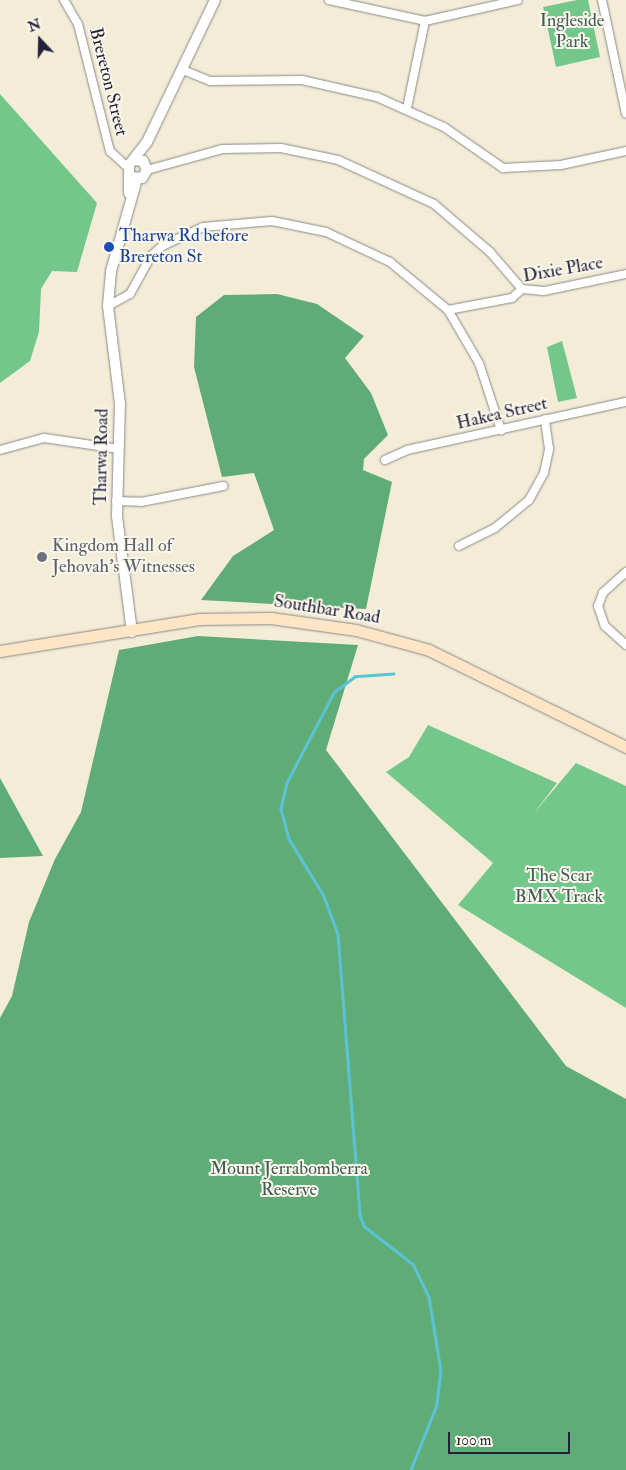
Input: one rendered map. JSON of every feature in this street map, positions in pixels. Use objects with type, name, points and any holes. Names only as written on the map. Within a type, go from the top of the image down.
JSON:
[{"type":"main road","name":"Southbar Road","points":[[0,651],[200,620],[271,618],[377,635],[433,652],[626,747]]},
{"type":"street","name":"Brereton Street","points":[[64,0],[81,32],[110,151],[136,169]]},
{"type":"street","points":[[215,0],[136,169],[164,169],[193,154],[230,149],[281,148],[338,160],[434,204],[490,252],[522,290]]},
{"type":"street","points":[[329,0],[425,21],[518,0]]},
{"type":"street","points":[[368,10],[371,0]]},
{"type":"street","points":[[602,0],[626,114]]},
{"type":"street","points":[[407,108],[425,21]]},
{"type":"street","points":[[183,70],[210,81],[272,78],[324,83],[407,108],[465,140],[504,168],[561,164],[626,151]]},
{"type":"street","name":"Tharwa Road","points":[[132,632],[116,501],[120,404],[108,306],[136,169]]},
{"type":"street","points":[[108,306],[130,294],[151,256],[179,235],[203,227],[272,221],[326,232],[359,245],[390,262],[448,310],[479,363],[501,430]]},
{"type":"street","name":"Dixie Place","points":[[448,310],[512,298],[522,290],[544,291],[626,274]]},
{"type":"street","name":"Hakea Street","points":[[385,460],[407,450],[626,402]]},
{"type":"street","points":[[459,546],[495,528],[529,500],[544,473],[549,449],[546,419]]},
{"type":"street","points":[[0,450],[44,438],[119,449]]},
{"type":"street","points":[[116,501],[148,501],[223,486]]},
{"type":"street","points":[[626,572],[603,592],[598,606],[605,626],[626,645]]},
{"type":"green space","name":"Ingleside Park","points":[[577,0],[588,0],[600,57],[556,67],[543,7]]},
{"type":"green space","points":[[0,94],[97,203],[77,272],[52,271],[41,289],[39,332],[30,361],[0,383]]},
{"type":"green space","points":[[277,294],[317,304],[364,336],[345,358],[371,393],[388,435],[364,459],[363,470],[392,482],[366,609],[201,600],[233,556],[274,530],[254,473],[222,477],[194,367],[196,317],[224,295]]},
{"type":"green space","points":[[562,341],[577,398],[558,402],[547,347]]},
{"type":"green space","name":"Mount Jerrabomberra Reserve","points":[[198,636],[358,645],[326,750],[566,1066],[626,1099],[626,1470],[0,1470],[0,1018],[12,996],[29,922],[55,859],[81,812],[119,650]]},
{"type":"green space","name":"The Scar BMX Track","points":[[428,725],[557,783],[534,813],[576,763],[626,786],[626,1008],[458,905],[493,863],[386,772],[409,757]]},
{"type":"green space","points":[[0,778],[43,856],[0,858]]},
{"type":"waterway","points":[[394,674],[355,677],[334,693],[287,783],[281,809],[289,839],[323,894],[338,934],[360,1215],[364,1226],[413,1264],[429,1297],[441,1371],[437,1405],[411,1470]]},
{"type":"place","name":"Tharwa Rd before Brereton St","points":[[109,247]]},
{"type":"place","name":"Kingdom Hall of Jehovah's Witnesses","points":[[42,557]]}]
